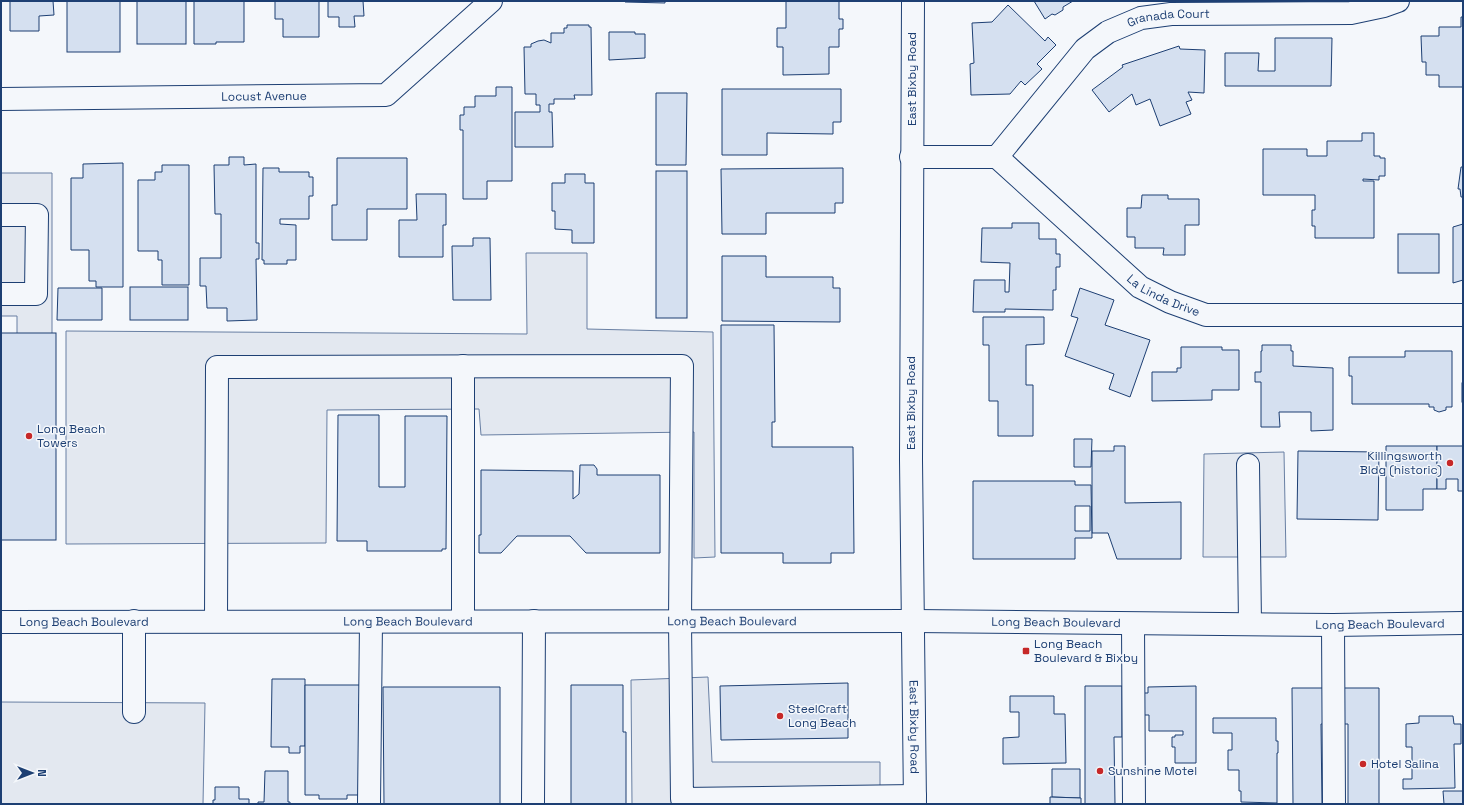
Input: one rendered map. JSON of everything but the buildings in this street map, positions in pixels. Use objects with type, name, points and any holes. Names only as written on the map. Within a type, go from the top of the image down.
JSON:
[{"type":"street","name":"Locust Avenue","points":[[1,99],[386,95],[491,1]]},
{"type":"street","name":"East Bixby Road","points":[[913,1],[912,460],[915,800]]},
{"type":"street","name":"Granada Court","points":[[997,157],[1085,49],[1108,32],[1142,18],[1193,13],[1351,13],[1384,6],[1398,1]]},
{"type":"street","points":[[912,157],[997,157]]},
{"type":"street","name":"La Linda Drive","points":[[997,157],[1140,287],[1170,302],[1206,315],[1463,314]]},
{"type":"street","points":[[1,215],[37,215],[36,294],[1,294]]},
{"type":"street","points":[[463,366],[464,621]]},
{"type":"street","points":[[216,622],[217,367],[682,366],[680,622],[682,799],[915,800]]},
{"type":"street","points":[[1248,464],[1250,624]]},
{"type":"street","points":[[533,804],[534,621]]},
{"type":"street","name":"Long Beach Boulevard","points":[[1,622],[914,621],[1333,625],[1463,623]]},
{"type":"street","points":[[134,622],[134,712]]},
{"type":"street","points":[[369,804],[371,622]]},
{"type":"street","points":[[1133,624],[1134,804]]},
{"type":"street","points":[[1333,625],[1334,804]]},
{"type":"shaded area","points":[[1,173],[52,173],[52,536],[17,535],[17,316],[1,316]]},
{"type":"shaded area","points":[[526,253],[587,253],[587,329],[713,332],[715,557],[694,558],[694,432],[481,435],[479,409],[327,410],[326,543],[66,544],[66,331],[527,334]]},
{"type":"shaded area","points":[[1284,452],[1286,557],[1203,557],[1204,454]]},
{"type":"shaded area","points":[[708,677],[712,762],[880,762],[880,804],[632,804],[631,680]]},
{"type":"shaded area","points":[[1,702],[205,703],[203,804],[1,804]]},
{"type":"place","name":"Long Beach Towers","points":[[29,436]]},
{"type":"place","name":"Killingsworth Bldg (historic)","points":[[1450,463]]},
{"type":"place","name":"Long Beach Boulevard & Bixby","points":[[1026,651]]},
{"type":"place","name":"SteelCraft Long Beach","points":[[780,716]]},
{"type":"place","name":"Hotel Salina","points":[[1363,764]]},
{"type":"place","name":"Sunshine Motel","points":[[1100,771]]}]
